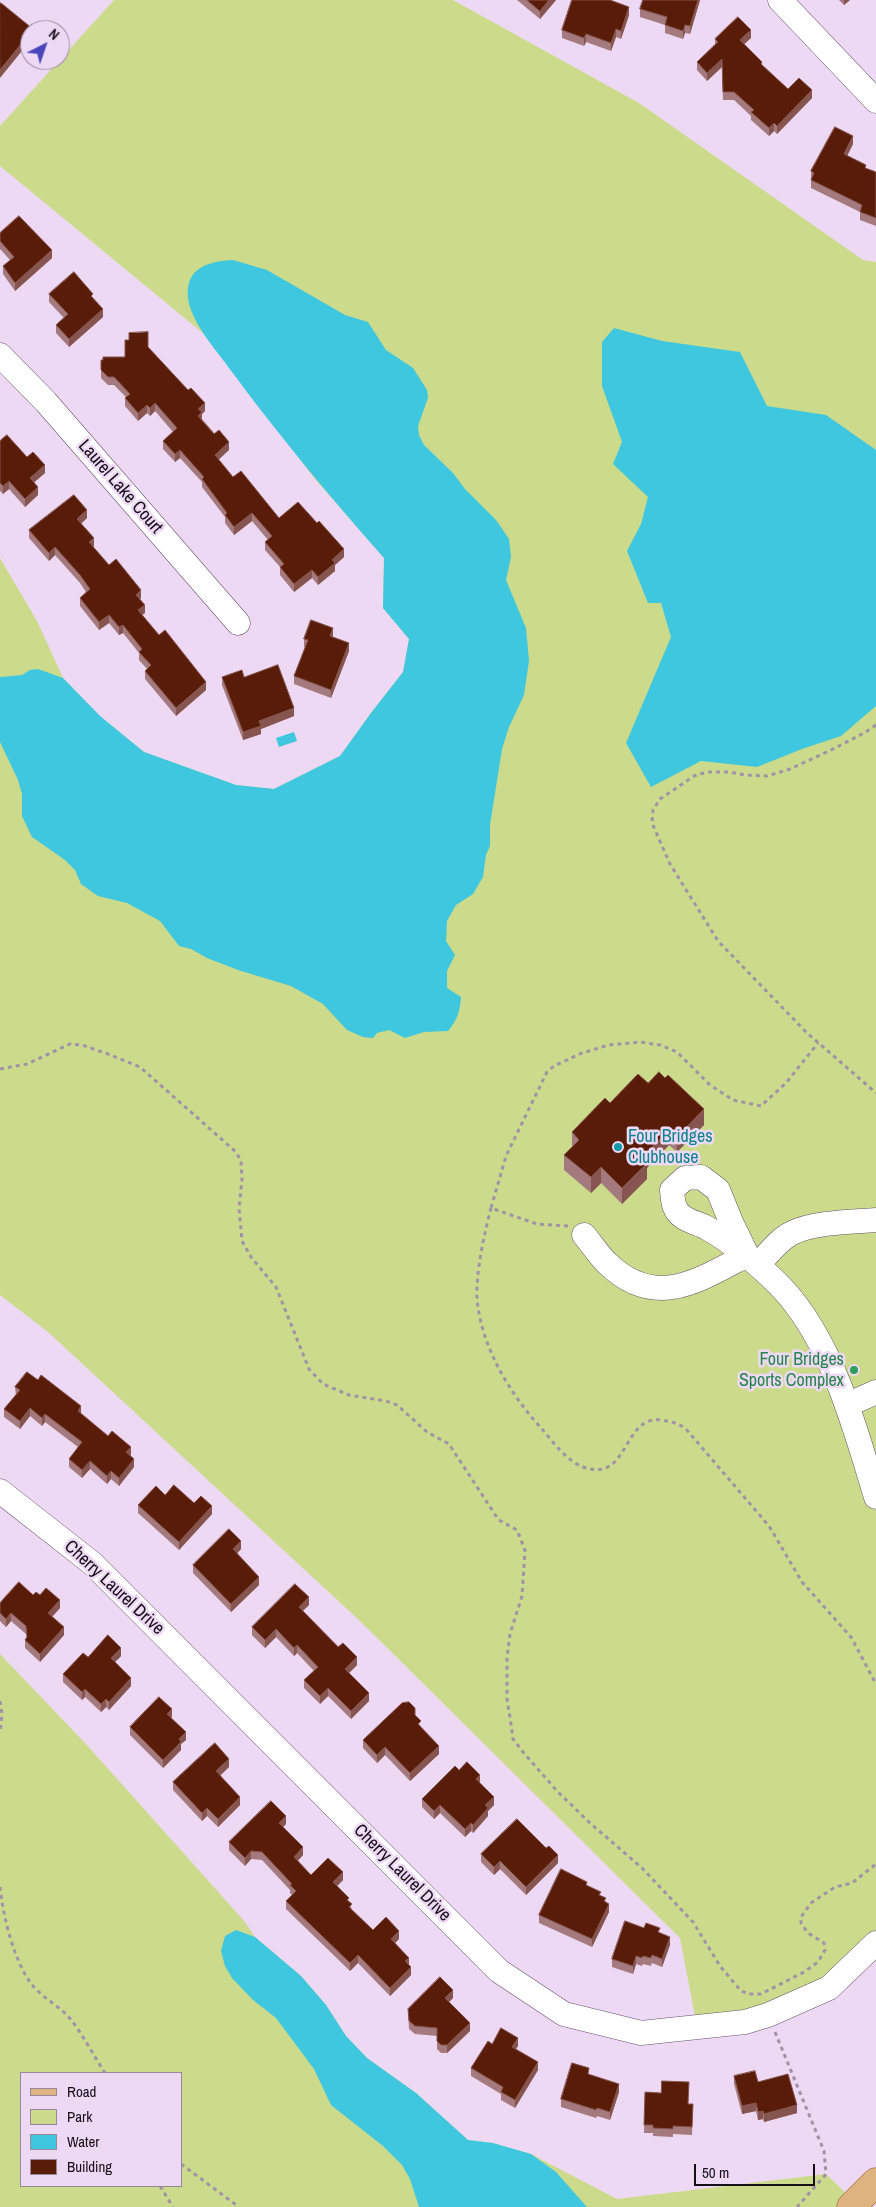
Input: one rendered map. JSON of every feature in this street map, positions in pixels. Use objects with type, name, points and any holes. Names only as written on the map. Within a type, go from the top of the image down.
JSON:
[{"type":"main road","points":[[851,2207],[876,2182]]},
{"type":"street","points":[[780,0],[876,101]]},
{"type":"street","name":"Laurel Lake Court","points":[[0,354],[51,407],[238,623]]},
{"type":"street","points":[[584,1235],[607,1264],[626,1279],[654,1288],[683,1287],[753,1260],[793,1232],[820,1226],[876,1220]]},
{"type":"street","points":[[753,1260],[780,1285],[817,1336],[847,1405],[876,1497]]},
{"type":"street","points":[[847,1405],[876,1392]]},
{"type":"street","name":"Cherry Laurel Drive","points":[[0,1490],[94,1564],[499,1971],[564,2014],[641,2033],[745,2022],[768,2015],[829,1988],[876,1943]]},
{"type":"path","points":[[876,725],[864,734],[831,750],[790,769],[767,776],[722,772],[707,772],[694,776],[660,799],[653,810],[652,823],[670,864],[718,940],[818,1043],[876,1093]]},
{"type":"path","points":[[818,1043],[786,1083],[761,1106],[733,1100],[710,1085],[677,1052],[660,1045],[640,1042],[609,1045],[582,1053],[554,1066],[546,1072],[524,1123],[506,1156],[491,1208],[477,1296],[483,1335],[512,1392],[532,1418],[578,1465],[594,1470],[610,1467],[618,1460],[638,1427],[644,1422],[653,1419],[678,1423],[686,1429],[769,1526],[802,1582],[851,1637],[876,1684]]},
{"type":"path","points":[[0,1068],[27,1064],[70,1044],[82,1045],[128,1060],[147,1073],[236,1152],[241,1161],[240,1208],[242,1241],[252,1257],[276,1286],[309,1369],[315,1378],[323,1384],[349,1395],[386,1401],[397,1405],[427,1432],[449,1444],[499,1520],[517,1530],[522,1540],[524,1550],[522,1596],[510,1634],[507,1658],[507,1699],[513,1739],[557,1791],[590,1823],[642,1868],[693,1922],[724,1971],[740,1991],[749,1994],[761,1994],[804,1972],[818,1962],[825,1950],[824,1943],[804,1928],[801,1923],[804,1911],[829,1890],[852,1883],[876,1864]]},
{"type":"path","points":[[491,1208],[537,1224],[579,1228],[584,1235]]},
{"type":"path","points":[[0,1701],[2,1714],[0,1734]]},
{"type":"path","points":[[0,1887],[2,1907],[18,1959],[30,1982],[49,2002],[71,2019],[104,2072]]},
{"type":"path","points":[[768,2015],[824,2151],[826,2174],[798,2207]]},
{"type":"path","points":[[182,2165],[240,2207]]},
{"type":"path","points":[[161,2187],[173,2207]]},
{"type":"green space","points":[[114,0],[453,0],[639,103],[863,260],[876,262],[876,1943],[829,1988],[697,2027],[680,1938],[361,1622],[48,1332],[0,1295],[0,558],[37,621],[63,678],[100,716],[144,752],[236,785],[274,789],[340,756],[403,672],[409,639],[383,608],[384,558],[315,479],[204,334],[0,166],[0,126],[51,70],[70,70],[70,49]]},
{"type":"green space","points":[[0,1654],[86,1744],[245,1922],[255,1937],[301,1976],[326,2005],[346,2036],[367,2058],[416,2093],[468,2140],[493,2143],[531,2154],[617,2199],[826,2174],[856,2203],[851,2207],[0,2207]]},
{"type":"water","points":[[233,260],[267,270],[345,315],[368,322],[386,350],[413,368],[427,390],[428,398],[418,426],[419,435],[424,445],[453,473],[465,489],[496,520],[509,539],[511,557],[506,580],[526,628],[529,661],[524,695],[509,727],[502,749],[490,825],[490,846],[486,855],[483,877],[473,894],[456,905],[447,921],[446,941],[455,955],[447,971],[447,988],[461,997],[458,1016],[448,1031],[424,1032],[405,1038],[389,1030],[377,1033],[373,1038],[363,1037],[347,1030],[323,1004],[291,986],[238,970],[207,958],[191,949],[179,946],[160,921],[127,903],[98,896],[81,884],[75,870],[65,860],[32,837],[22,816],[22,794],[18,780],[0,742],[0,677],[22,675],[30,670],[38,669],[63,678],[100,716],[144,752],[236,785],[274,789],[340,756],[403,672],[409,639],[383,608],[384,558],[325,490],[269,420],[212,346],[190,307],[188,287],[190,279],[195,273],[207,264]]},
{"type":"water","points":[[614,328],[662,341],[740,352],[767,406],[826,415],[876,450],[876,706],[841,736],[757,767],[701,761],[651,787],[626,743],[671,637],[661,603],[648,603],[627,551],[641,524],[648,497],[613,464],[622,442],[602,386],[602,342]]},
{"type":"water","points":[[294,732],[297,741],[279,747],[276,738]]},
{"type":"water","points":[[236,1930],[255,1937],[301,1976],[326,2005],[346,2036],[367,2058],[416,2093],[468,2140],[493,2143],[531,2154],[556,2172],[587,2207],[419,2207],[410,2179],[402,2165],[383,2146],[331,2105],[314,2069],[276,2018],[253,2000],[232,1978],[225,1966],[221,1951],[225,1936]]},
{"type":"building","points":[[527,0],[549,0],[540,11]]},
{"type":"building","points":[[572,0],[610,0],[629,7],[621,31],[616,29],[611,43],[586,34],[584,38],[562,30]]},
{"type":"building","points":[[643,0],[698,0],[690,26],[685,25],[683,31],[665,25],[667,17],[640,9]]},
{"type":"building","points":[[1,3],[22,20],[20,20],[20,45],[0,70]]},
{"type":"building","points":[[738,17],[751,30],[740,40],[762,62],[761,64],[788,89],[799,78],[812,90],[777,126],[774,123],[769,128],[751,112],[754,110],[734,92],[723,92],[722,59],[707,73],[697,62],[718,42],[715,39]]},
{"type":"building","points":[[835,127],[853,136],[844,154],[866,165],[865,168],[876,172],[876,218],[860,212],[862,205],[811,180],[814,173],[811,171]]},
{"type":"building","points":[[19,216],[52,250],[15,283],[3,266],[14,257],[0,241],[0,233]]},
{"type":"building","points":[[74,272],[103,309],[69,339],[56,325],[68,314],[49,294]]},
{"type":"building","points":[[148,332],[148,347],[188,390],[191,388],[205,403],[198,409],[202,412],[198,416],[214,434],[219,430],[229,442],[215,455],[233,477],[241,471],[279,518],[298,502],[317,523],[319,521],[344,549],[332,560],[335,563],[318,577],[312,570],[294,584],[280,567],[284,564],[265,542],[272,536],[252,513],[234,527],[225,515],[227,513],[202,479],[204,477],[180,450],[175,454],[163,441],[177,428],[155,403],[150,408],[147,405],[138,413],[125,398],[130,394],[114,377],[108,377],[101,370],[101,360],[103,360],[103,357],[125,357],[125,340],[129,340],[129,333]]},
{"type":"building","points":[[7,435],[27,457],[33,452],[45,465],[30,478],[38,487],[25,499],[9,481],[3,486],[0,483],[0,441]]},
{"type":"building","points":[[74,495],[87,510],[77,519],[94,538],[89,542],[109,565],[116,559],[141,590],[136,595],[145,605],[138,610],[159,635],[165,630],[206,682],[176,708],[145,671],[151,665],[139,652],[142,649],[123,625],[119,627],[109,615],[99,622],[80,598],[90,589],[80,575],[55,547],[49,553],[29,530]]},
{"type":"building","points":[[311,620],[333,628],[330,636],[349,643],[331,690],[294,676],[308,640],[304,639]]},
{"type":"building","points":[[278,665],[294,708],[259,721],[261,726],[243,732],[222,677],[242,670],[244,677]]},
{"type":"building","name":"Four Bridges Clubhouse","points":[[659,1072],[665,1078],[668,1075],[704,1109],[677,1137],[669,1130],[641,1158],[647,1163],[622,1188],[601,1167],[591,1177],[564,1155],[579,1140],[572,1132],[605,1098],[610,1103],[638,1074],[648,1083]]},
{"type":"building","points":[[27,1372],[38,1380],[41,1375],[81,1406],[78,1411],[108,1436],[112,1431],[131,1447],[126,1452],[134,1459],[119,1478],[111,1471],[107,1476],[90,1461],[82,1470],[69,1459],[82,1442],[45,1414],[42,1418],[30,1408],[20,1421],[4,1409],[20,1390],[15,1387]]},
{"type":"building","points":[[174,1485],[194,1503],[201,1496],[212,1506],[179,1542],[138,1505],[156,1486],[165,1495]]},
{"type":"building","points":[[229,1529],[241,1541],[233,1549],[259,1577],[231,1604],[193,1565]]},
{"type":"building","points":[[19,1582],[33,1595],[36,1592],[40,1595],[46,1588],[60,1600],[48,1613],[64,1627],[40,1654],[25,1640],[27,1637],[26,1626],[11,1613],[6,1619],[0,1613],[0,1603]]},
{"type":"building","points":[[295,1584],[309,1597],[299,1607],[338,1647],[343,1643],[357,1657],[345,1669],[369,1693],[351,1711],[328,1688],[320,1696],[304,1680],[318,1667],[297,1645],[294,1648],[276,1629],[265,1640],[252,1627]]},
{"type":"building","points":[[108,1635],[121,1648],[111,1658],[131,1678],[109,1702],[106,1699],[101,1704],[85,1689],[82,1692],[63,1674],[83,1653],[88,1657]]},
{"type":"building","points":[[159,1697],[172,1709],[167,1714],[186,1732],[179,1739],[181,1742],[163,1760],[130,1727]]},
{"type":"building","points":[[409,1702],[415,1708],[415,1715],[421,1721],[418,1724],[439,1746],[410,1773],[385,1747],[377,1755],[363,1740],[402,1703]]},
{"type":"building","points":[[215,1743],[229,1759],[216,1771],[240,1797],[218,1819],[207,1808],[202,1813],[173,1782]]},
{"type":"building","points":[[467,1762],[480,1775],[476,1779],[494,1797],[485,1805],[488,1808],[473,1825],[471,1823],[465,1829],[440,1805],[434,1811],[422,1799],[455,1766],[459,1770]]},
{"type":"building","points":[[271,1801],[286,1816],[279,1823],[303,1847],[294,1857],[311,1875],[328,1858],[343,1872],[333,1882],[349,1898],[347,1900],[352,1904],[349,1907],[373,1930],[386,1917],[399,1931],[391,1939],[409,1958],[405,1961],[411,1967],[390,1988],[358,1955],[350,1963],[286,1901],[296,1891],[290,1885],[292,1884],[262,1852],[251,1851],[245,1858],[229,1842]]},
{"type":"building","points":[[517,1819],[546,1848],[549,1846],[558,1855],[526,1887],[500,1861],[494,1867],[481,1854]]},
{"type":"building","points":[[561,1869],[587,1882],[586,1885],[601,1892],[599,1895],[606,1898],[604,1901],[609,1904],[592,1939],[539,1915]]},
{"type":"building","points":[[625,1921],[644,1928],[646,1923],[660,1928],[658,1932],[670,1937],[662,1959],[652,1955],[651,1958],[636,1956],[633,1966],[612,1959]]},
{"type":"building","points":[[440,1977],[453,1990],[445,1998],[470,2023],[447,2045],[441,2045],[437,2041],[437,2028],[415,2026],[409,2021],[408,2009]]},
{"type":"building","points":[[501,2028],[518,2038],[512,2047],[538,2062],[515,2100],[501,2092],[503,2087],[471,2068],[488,2041],[492,2044]]},
{"type":"building","points":[[572,2063],[589,2068],[588,2074],[619,2084],[610,2112],[597,2108],[596,2110],[561,2099]]},
{"type":"building","points":[[755,2071],[758,2082],[788,2074],[797,2105],[764,2114],[763,2111],[758,2112],[756,2103],[742,2106],[734,2076]]},
{"type":"building","points":[[662,2081],[689,2082],[688,2104],[693,2104],[692,2127],[673,2126],[673,2129],[653,2128],[653,2125],[644,2125],[645,2092],[661,2093]]},
{"type":"place","name":"Four Bridges Clubhouse","points":[[618,1147]]},
{"type":"place","name":"Four Bridges Sports Complex","points":[[854,1370]]}]
